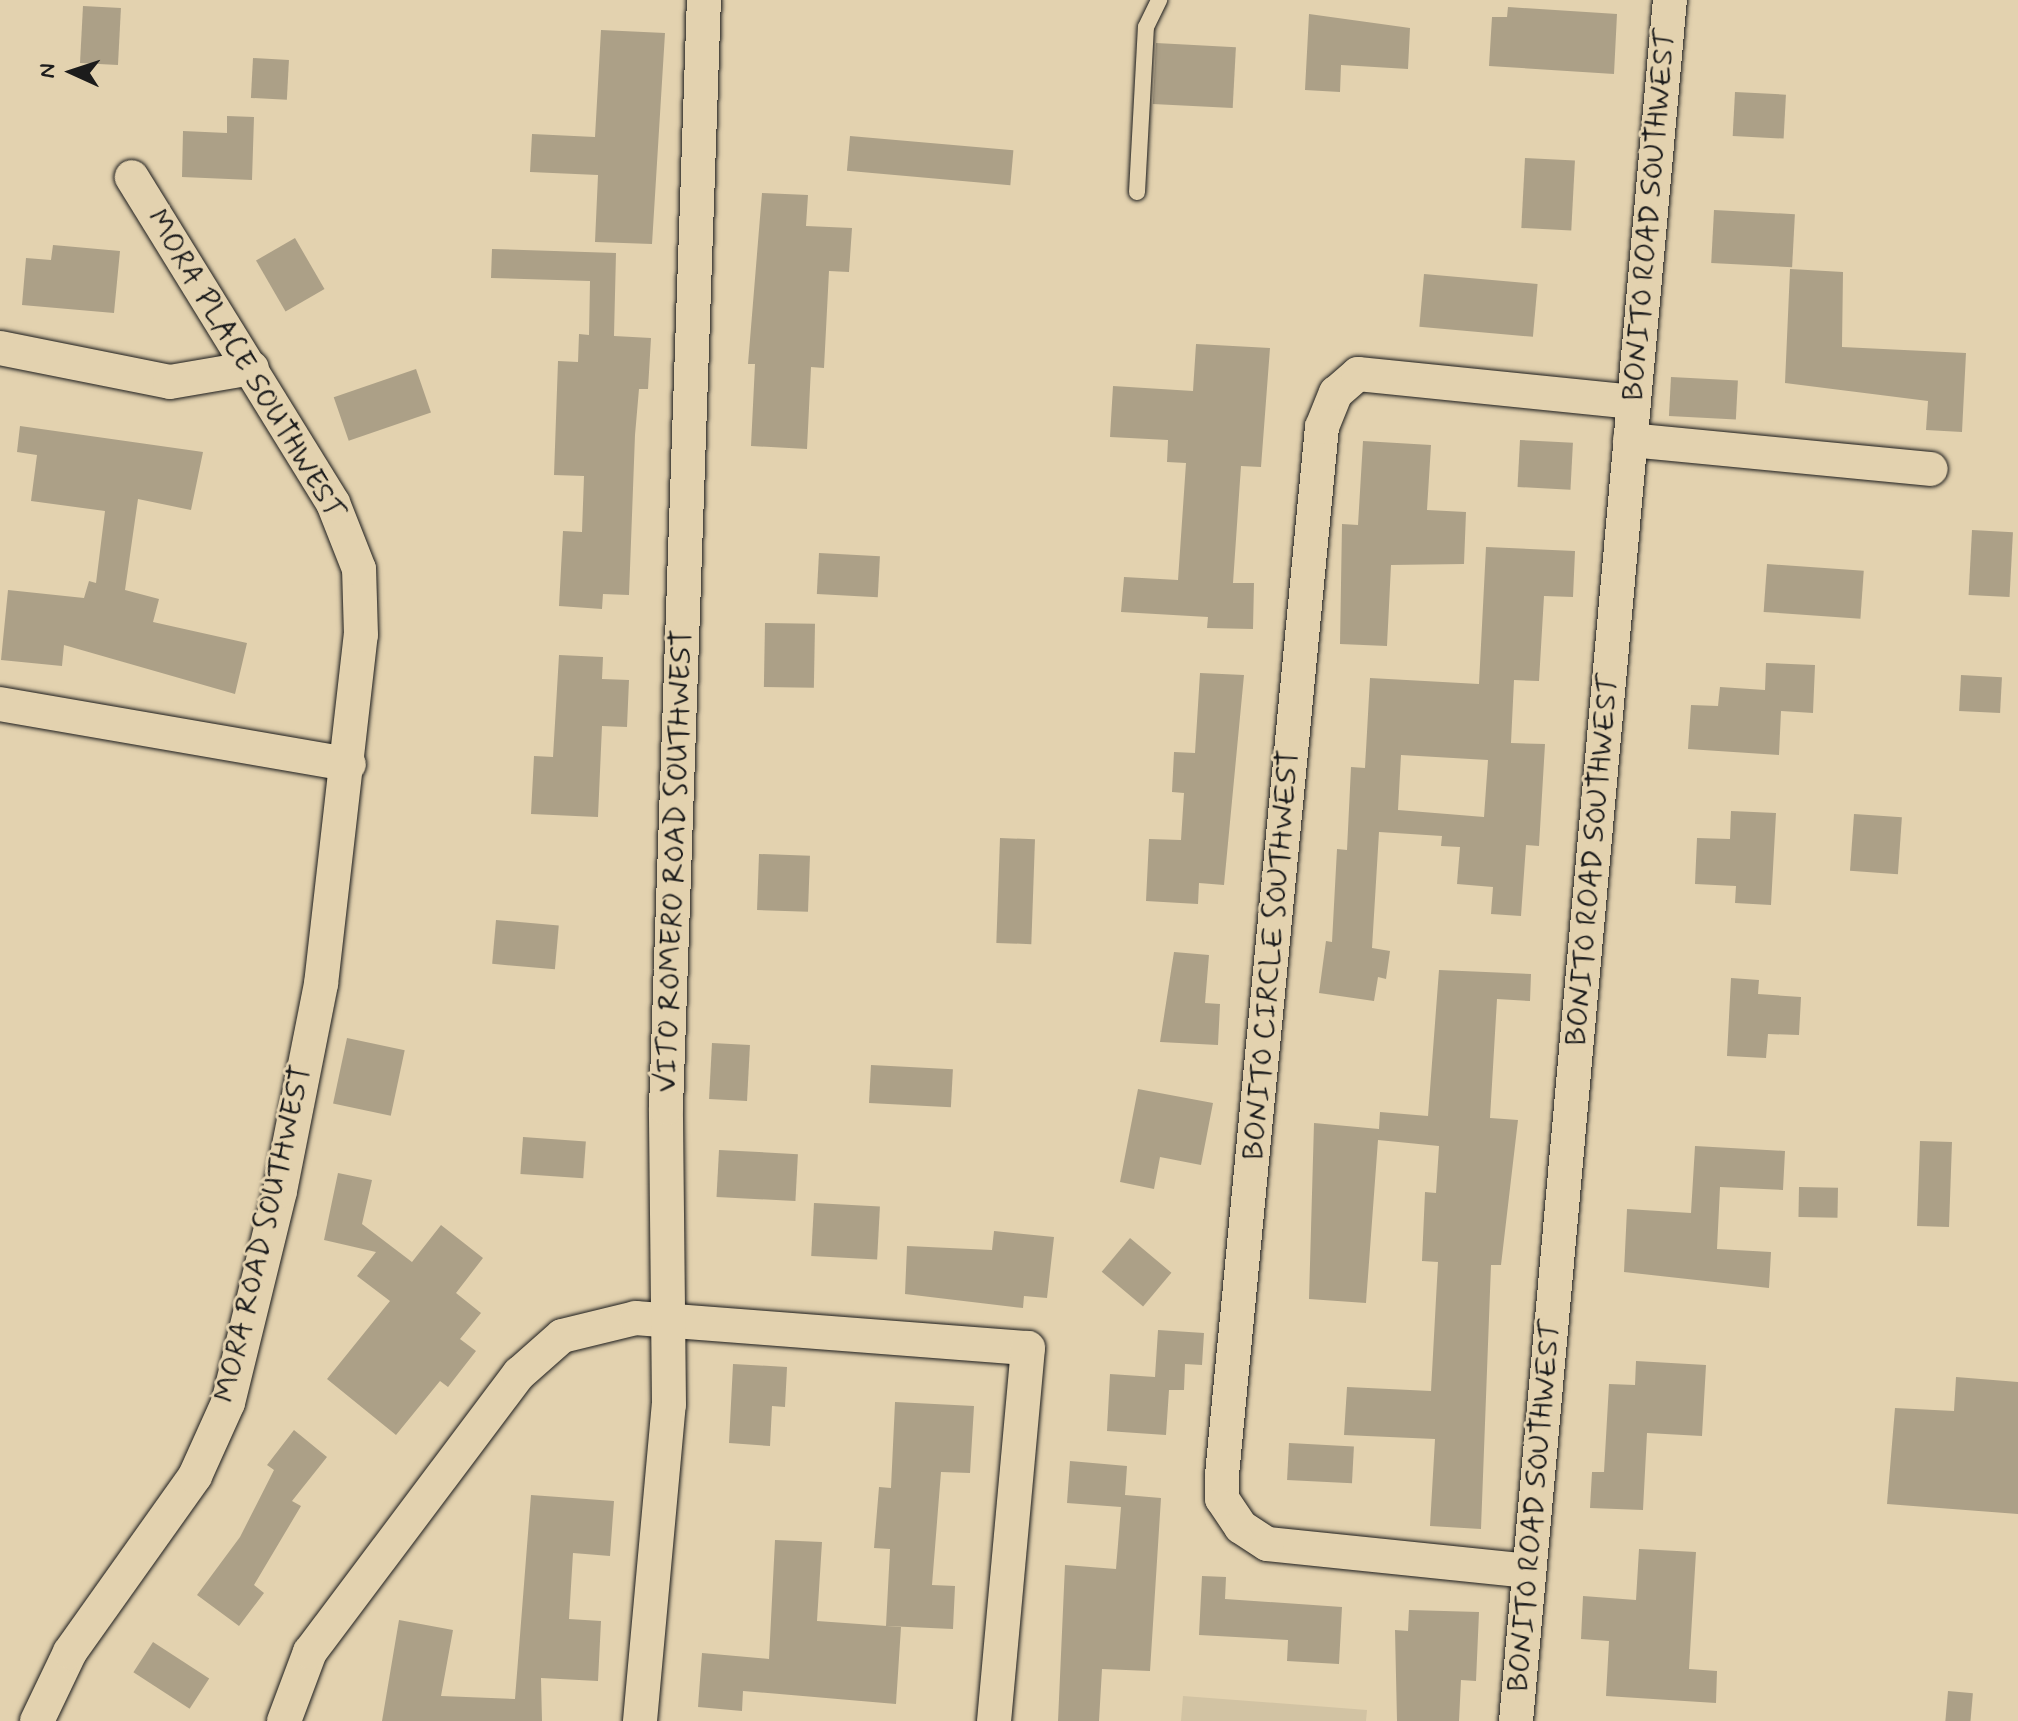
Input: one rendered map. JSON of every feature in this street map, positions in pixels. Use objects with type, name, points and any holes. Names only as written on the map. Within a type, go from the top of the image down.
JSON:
[{"type":"street","name":"VITO ROMERO ROAD SOUTHWEST","points":[[640,1721],[670,1319],[666,1108],[704,0]]},
{"type":"street","name":"BONITO ROAD SOUTHWEST","points":[[1516,1721],[1670,0]]},
{"type":"street","name":"MORA PLACE SOUTHWEST","points":[[132,177],[333,503],[359,569],[349,764],[321,984]]},
{"type":"street","points":[[0,348],[170,382],[252,368]]},
{"type":"street","name":"BONITO CIRCLE SOUTHWEST","points":[[1529,1571],[1267,1544],[1241,1527],[1222,1499],[1224,1459],[1322,427],[1336,393],[1358,374],[1634,402]]},
{"type":"street","points":[[1630,440],[1931,469]]},
{"type":"street","points":[[0,704],[349,764]]},
{"type":"street","name":"MORA ROAD SOUTHWEST","points":[[37,1721],[70,1652],[195,1476],[228,1403],[280,1191],[321,984]]},
{"type":"street","points":[[284,1721],[327,1628],[542,1350],[608,1320],[670,1319],[1028,1348],[994,1721]]},
{"type":"lane","points":[[1137,192],[1146,27],[1159,0]]},
{"type":"shaded area","points":[[1183,1696],[1367,1710],[1366,1721],[1181,1721]]},
{"type":"building","points":[[83,6],[121,8],[118,65],[80,63]]},
{"type":"building","points":[[1508,7],[1617,14],[1614,74],[1489,66],[1492,17],[1507,17]]},
{"type":"building","points":[[1309,14],[1410,28],[1408,69],[1341,65],[1340,92],[1305,90]]},
{"type":"building","points":[[601,30],[665,33],[652,244],[595,242],[598,175],[530,172],[532,134],[595,137]]},
{"type":"building","points":[[1156,43],[1236,47],[1233,108],[1153,104]]},
{"type":"building","points":[[253,58],[289,60],[287,100],[251,98]]},
{"type":"building","points":[[1735,92],[1786,95],[1784,139],[1733,136]]},
{"type":"building","points":[[227,116],[254,117],[252,180],[182,177],[183,131],[227,133]]},
{"type":"building","points":[[850,136],[1013,150],[1010,185],[847,171]]},
{"type":"building","points":[[1525,158],[1575,161],[1571,231],[1521,228]]},
{"type":"building","points":[[762,193],[808,195],[806,226],[852,228],[849,272],[829,271],[824,368],[811,367],[807,449],[751,446],[755,364],[748,364]]},
{"type":"building","points":[[1714,210],[1795,214],[1792,267],[1711,263]]},
{"type":"building","points":[[295,238],[324,289],[286,312],[256,260]]},
{"type":"building","points":[[53,245],[120,251],[114,313],[22,305],[26,258],[51,260]]},
{"type":"building","points":[[492,249],[616,253],[614,336],[651,338],[648,389],[639,389],[635,435],[629,595],[603,594],[602,609],[559,606],[563,531],[582,532],[584,476],[554,475],[558,361],[578,362],[579,334],[589,335],[590,281],[491,278]]},
{"type":"building","points":[[1790,269],[1843,272],[1842,347],[1966,353],[1962,432],[1926,430],[1928,401],[1785,383]]},
{"type":"building","points":[[1424,274],[1538,284],[1533,337],[1419,327]]},
{"type":"building","points":[[1196,344],[1270,348],[1261,467],[1241,466],[1233,583],[1254,583],[1253,629],[1207,628],[1208,617],[1121,612],[1124,577],[1178,580],[1186,463],[1167,462],[1168,440],[1110,437],[1113,386],[1193,391]]},
{"type":"building","points":[[416,369],[431,412],[349,441],[334,397]]},
{"type":"building","points":[[1671,377],[1738,381],[1736,419],[1669,416]]},
{"type":"building","points":[[20,426],[203,452],[191,510],[138,499],[125,590],[159,599],[153,622],[247,643],[235,694],[64,645],[62,666],[1,660],[8,590],[84,598],[89,581],[96,583],[105,511],[31,501],[37,455],[17,452]]},
{"type":"building","points":[[1520,440],[1573,443],[1570,490],[1518,487]]},
{"type":"building","points":[[1363,441],[1431,445],[1427,510],[1466,512],[1464,564],[1391,565],[1387,646],[1340,644],[1342,524],[1358,525]]},
{"type":"building","points":[[1972,530],[2013,532],[2010,597],[1969,595]]},
{"type":"building","points":[[1486,547],[1575,551],[1573,597],[1544,596],[1539,681],[1514,680],[1511,743],[1545,744],[1539,846],[1526,845],[1521,916],[1491,914],[1493,887],[1457,884],[1460,847],[1441,846],[1442,836],[1379,832],[1372,948],[1390,951],[1386,979],[1378,977],[1374,1001],[1319,993],[1326,941],[1332,942],[1337,849],[1347,850],[1351,767],[1365,768],[1370,678],[1479,684]],"holes":[[[1401,755],[1488,760],[1484,817],[1398,810]]]},
{"type":"building","points":[[819,553],[880,556],[878,597],[817,594]]},
{"type":"building","points":[[1767,564],[1864,571],[1860,619],[1764,612]]},
{"type":"building","points":[[765,623],[815,624],[814,688],[764,687]]},
{"type":"building","points":[[559,655],[603,657],[602,679],[629,680],[627,727],[602,726],[598,817],[531,814],[534,756],[553,757]]},
{"type":"building","points":[[1766,663],[1815,665],[1813,713],[1781,711],[1779,755],[1688,749],[1691,705],[1718,706],[1720,687],[1765,690]]},
{"type":"building","points":[[1200,673],[1244,675],[1224,885],[1199,883],[1198,904],[1146,901],[1149,839],[1181,840],[1184,793],[1172,792],[1174,752],[1195,753]]},
{"type":"building","points":[[1961,675],[2002,677],[2000,713],[1959,711]]},
{"type":"building","points":[[1731,811],[1776,813],[1771,905],[1735,903],[1736,886],[1695,884],[1697,838],[1730,839]]},
{"type":"building","points":[[1854,814],[1902,817],[1898,874],[1850,871]]},
{"type":"building","points":[[1000,838],[1035,839],[1031,944],[996,943]]},
{"type":"building","points":[[759,854],[810,856],[808,912],[757,910]]},
{"type":"building","points":[[496,920],[559,925],[555,969],[492,964]]},
{"type":"building","points":[[1174,952],[1209,955],[1205,1003],[1220,1004],[1218,1045],[1160,1042]]},
{"type":"building","points":[[1439,970],[1531,974],[1530,1001],[1497,999],[1490,1118],[1518,1120],[1501,1265],[1491,1265],[1481,1529],[1430,1526],[1435,1439],[1344,1435],[1347,1387],[1431,1391],[1438,1262],[1422,1261],[1425,1192],[1436,1193],[1439,1146],[1378,1140],[1366,1303],[1309,1299],[1314,1123],[1379,1129],[1380,1112],[1428,1116]]},
{"type":"building","points":[[1731,978],[1759,980],[1758,994],[1801,997],[1799,1035],[1768,1034],[1766,1058],[1727,1056]]},
{"type":"building","points":[[347,1038],[405,1050],[391,1116],[333,1104]]},
{"type":"building","points":[[712,1043],[750,1045],[747,1101],[709,1099]]},
{"type":"building","points":[[871,1065],[953,1069],[951,1107],[869,1103]]},
{"type":"building","points":[[1138,1089],[1213,1103],[1201,1165],[1160,1157],[1154,1189],[1120,1182]]},
{"type":"building","points":[[523,1137],[586,1141],[583,1178],[520,1174]]},
{"type":"building","points":[[1920,1141],[1952,1142],[1949,1227],[1917,1226]]},
{"type":"building","points":[[1695,1146],[1785,1151],[1783,1190],[1720,1187],[1717,1249],[1771,1252],[1769,1288],[1624,1272],[1627,1209],[1691,1213]]},
{"type":"building","points":[[719,1150],[798,1154],[795,1201],[717,1197]]},
{"type":"building","points":[[338,1173],[372,1180],[362,1224],[412,1262],[441,1225],[483,1258],[456,1293],[481,1313],[460,1339],[476,1351],[448,1387],[440,1381],[396,1435],[327,1379],[390,1301],[357,1276],[376,1252],[324,1240]]},
{"type":"building","points":[[1799,1187],[1838,1188],[1837,1218],[1798,1217]]},
{"type":"building","points":[[814,1203],[880,1206],[877,1259],[811,1256]]},
{"type":"building","points":[[994,1231],[1054,1237],[1047,1298],[1024,1296],[1023,1308],[905,1294],[907,1246],[992,1250]]},
{"type":"building","points":[[1130,1238],[1171,1273],[1143,1306],[1102,1272]]},
{"type":"building","points":[[1158,1330],[1204,1333],[1202,1365],[1185,1364],[1184,1390],[1169,1390],[1166,1435],[1107,1431],[1110,1374],[1155,1377]]},
{"type":"building","points":[[1636,1361],[1706,1365],[1702,1436],[1647,1433],[1643,1510],[1590,1508],[1592,1472],[1604,1472],[1609,1384],[1635,1385]]},
{"type":"building","points":[[733,1364],[787,1367],[785,1407],[772,1406],[770,1446],[729,1443]]},
{"type":"building","points":[[1956,1377],[2018,1382],[2018,1514],[1887,1504],[1895,1408],[1954,1411]]},
{"type":"building","points":[[895,1402],[974,1406],[970,1473],[941,1472],[932,1585],[955,1586],[953,1629],[886,1626],[890,1549],[874,1548],[879,1487],[891,1488]]},
{"type":"building","points":[[294,1430],[327,1457],[292,1501],[301,1506],[254,1585],[264,1593],[239,1626],[197,1595],[240,1537],[274,1470],[267,1465]]},
{"type":"building","points":[[1289,1443],[1354,1446],[1352,1483],[1287,1480]]},
{"type":"building","points":[[1070,1461],[1127,1466],[1125,1495],[1161,1498],[1150,1671],[1102,1669],[1099,1721],[1058,1721],[1065,1565],[1116,1569],[1121,1507],[1067,1503]]},
{"type":"building","points":[[531,1495],[614,1501],[610,1556],[573,1553],[569,1619],[601,1621],[598,1681],[541,1678],[542,1721],[382,1721],[399,1620],[453,1630],[441,1696],[515,1699]]},
{"type":"building","points":[[775,1540],[822,1542],[817,1621],[901,1627],[896,1704],[743,1691],[742,1711],[698,1707],[702,1653],[769,1659]]},
{"type":"building","points":[[1639,1549],[1696,1552],[1689,1669],[1717,1671],[1716,1703],[1606,1696],[1609,1641],[1581,1639],[1583,1596],[1636,1600]]},
{"type":"building","points":[[1202,1576],[1226,1577],[1225,1599],[1342,1607],[1339,1664],[1287,1661],[1288,1640],[1199,1635]]},
{"type":"building","points":[[1409,1610],[1479,1612],[1476,1681],[1461,1680],[1459,1721],[1397,1721],[1395,1630],[1408,1631]]},
{"type":"building","points":[[153,1642],[209,1678],[190,1709],[133,1672]]},
{"type":"building","points":[[1948,1691],[1973,1693],[1970,1721],[1945,1721]]}]
